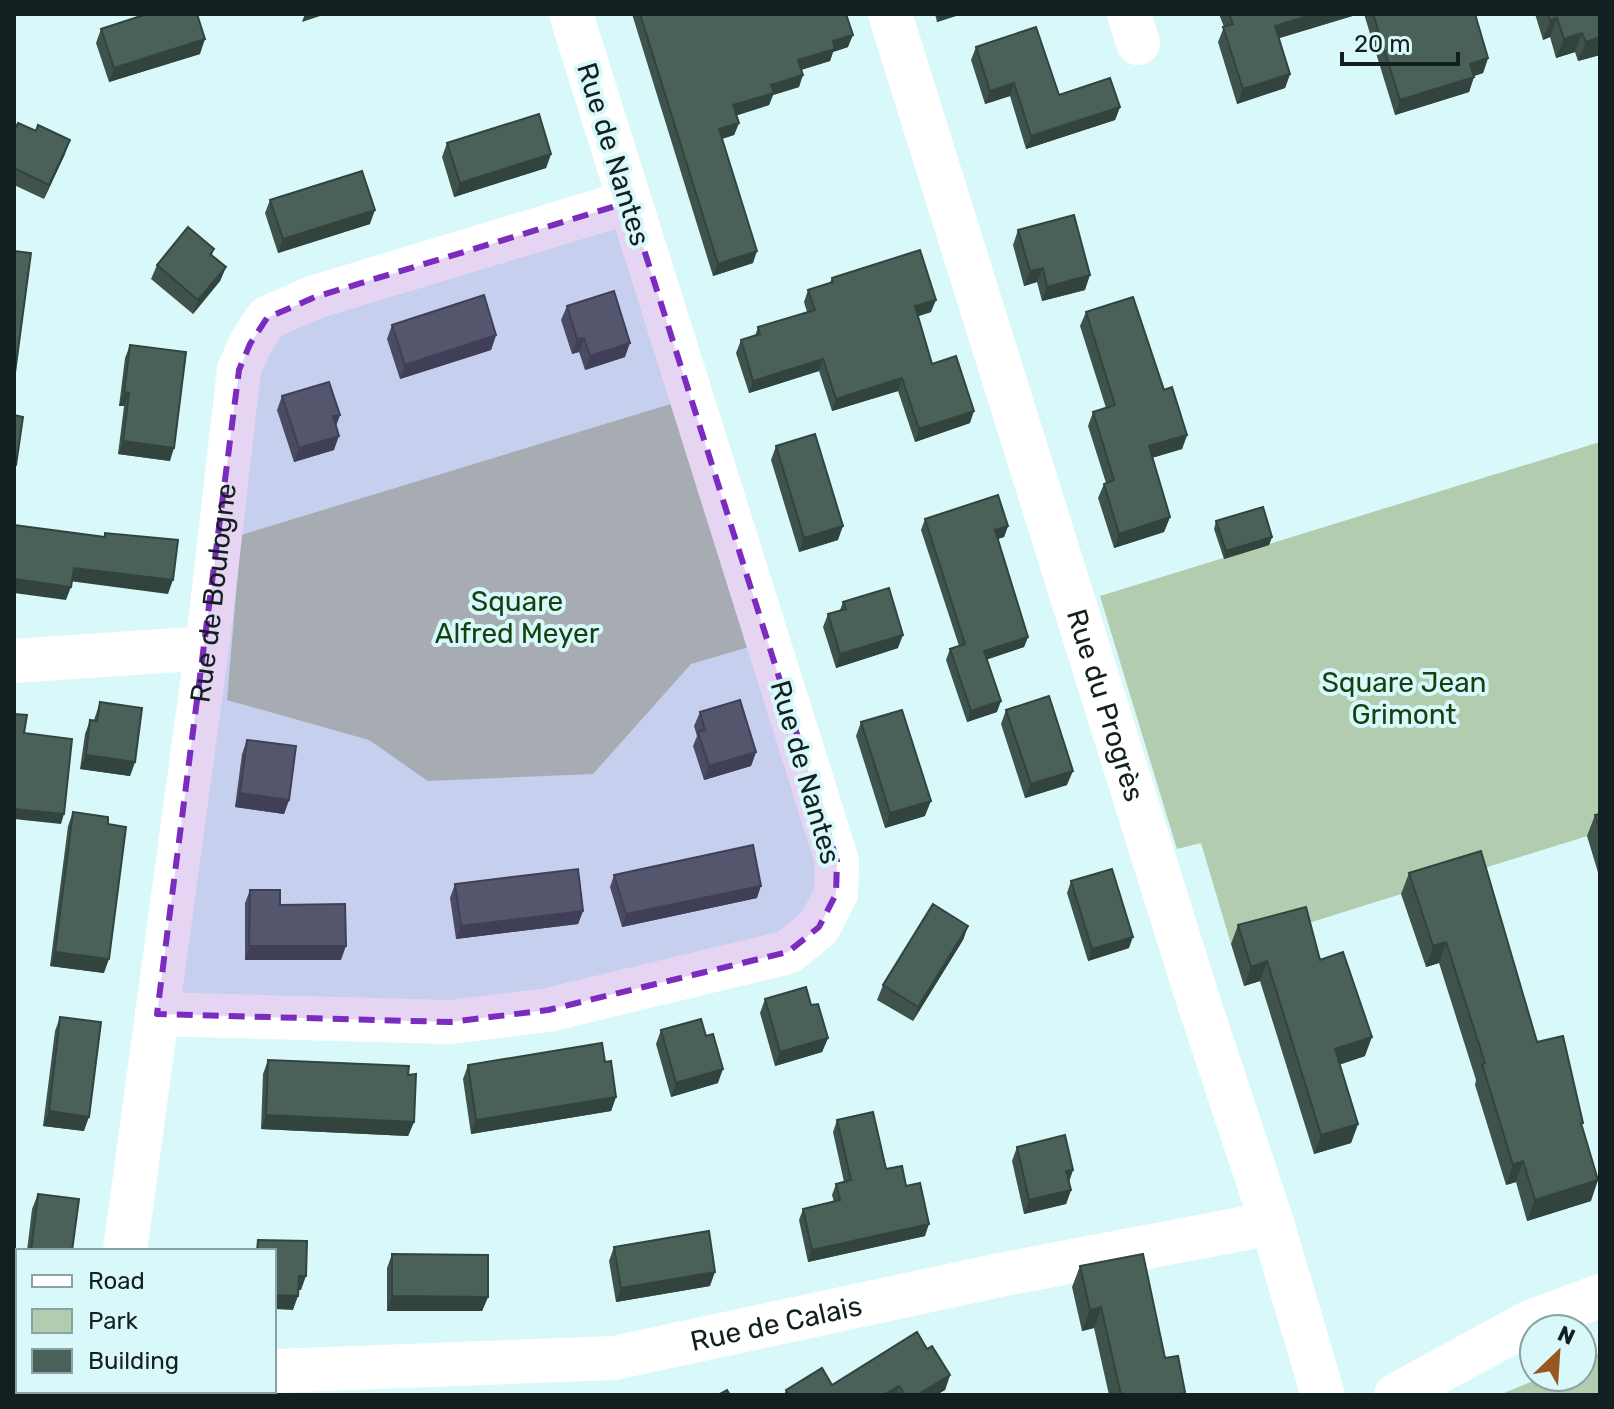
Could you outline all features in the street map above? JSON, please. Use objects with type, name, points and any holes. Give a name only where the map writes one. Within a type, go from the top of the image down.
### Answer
[{"type":"street","name":"Rue de Nantes","points":[[157,1014],[450,1022],[548,1010],[788,952],[819,927],[836,894],[837,861],[571,14]]},
{"type":"street","name":"Rue du Progrès","points":[[890,14],[1199,1003],[1272,1223],[1323,1395]]},
{"type":"street","name":"Rue de Boulogne","points":[[125,1249],[207,648],[239,370],[250,344],[267,318],[315,297],[629,202]]},
{"type":"street","points":[[14,661],[207,648]]},
{"type":"street","name":"Rue de Calais","points":[[276,1371],[614,1358],[1000,1275],[1272,1223]]},
{"type":"street","points":[[1396,1395],[1530,1322],[1600,1296]]},
{"type":"highlighted area","points":[[629,202],[837,861],[836,894],[819,927],[788,952],[548,1010],[450,1022],[157,1014],[239,370],[250,344],[267,318],[315,297]]},
{"type":"green space","name":"Square Alfred Meyer","points":[[674,403],[752,646],[691,664],[593,774],[428,781],[369,740],[227,700],[241,535]]},
{"type":"green space","name":"Square Jean Grimont","points":[[1600,442],[1600,832],[1299,926],[1231,944],[1201,843],[1177,849],[1100,596]]},
{"type":"green space","points":[[1598,1354],[1600,1395],[1499,1395],[1518,1387],[1518,1393],[1598,1393]]},
{"type":"building","points":[[147,14],[197,14],[205,39],[114,68],[101,29]]},
{"type":"building","points":[[640,14],[846,14],[853,35],[833,41],[835,49],[798,60],[803,75],[771,85],[774,93],[733,105],[739,123],[719,129],[757,251],[718,264]]},
{"type":"building","points":[[1229,14],[1315,14],[1275,26],[1290,74],[1243,89],[1223,27],[1233,24]]},
{"type":"building","points":[[1373,14],[1475,14],[1488,58],[1470,64],[1474,77],[1400,100]]},
{"type":"building","points":[[1548,14],[1600,14],[1600,37],[1586,42],[1582,33],[1564,39],[1557,18],[1550,20]]},
{"type":"building","points":[[1036,27],[1059,95],[1110,78],[1120,107],[1031,136],[1014,83],[990,91],[976,47]]},
{"type":"building","points":[[539,114],[551,154],[460,183],[447,143]]},
{"type":"building","points":[[18,123],[36,131],[38,125],[70,140],[49,185],[14,168],[14,131]]},
{"type":"building","points":[[362,171],[375,210],[283,239],[270,200]]},
{"type":"building","points":[[1074,215],[1090,275],[1047,287],[1043,268],[1030,271],[1018,230]]},
{"type":"building","points":[[188,227],[214,249],[210,254],[226,267],[198,300],[157,265]]},
{"type":"building","points":[[920,250],[936,300],[915,306],[932,364],[956,356],[974,411],[919,429],[902,378],[836,399],[823,359],[753,381],[741,340],[760,334],[758,327],[815,310],[808,290],[833,282],[832,278]]},
{"type":"building","points":[[14,251],[31,253],[14,380]]},
{"type":"building","points":[[614,291],[630,343],[590,356],[584,338],[577,339],[567,306]]},
{"type":"building","points":[[484,295],[496,335],[405,365],[392,325]]},
{"type":"building","points":[[1133,297],[1164,390],[1172,387],[1187,435],[1149,446],[1170,517],[1119,534],[1104,484],[1114,480],[1093,412],[1115,405],[1086,312]]},
{"type":"building","points":[[130,345],[186,352],[174,448],[123,441],[129,393],[124,392]]},
{"type":"building","points":[[329,382],[340,415],[333,416],[339,436],[299,448],[282,396]]},
{"type":"building","points":[[14,415],[23,417],[16,465],[14,465]]},
{"type":"building","points":[[815,434],[843,526],[804,538],[776,446]]},
{"type":"building","points":[[998,495],[1008,526],[995,530],[1028,637],[984,651],[1001,701],[971,711],[950,649],[965,644],[925,519]]},
{"type":"building","points":[[1263,507],[1272,537],[1226,551],[1216,521]]},
{"type":"building","points":[[14,525],[105,537],[105,533],[178,540],[173,580],[74,568],[71,587],[14,579]]},
{"type":"building","points":[[889,588],[903,635],[840,654],[828,614],[846,609],[843,602]]},
{"type":"building","points":[[1049,696],[1073,771],[1031,784],[1006,710]]},
{"type":"building","points":[[740,700],[756,752],[709,766],[698,732],[705,730],[700,712]]},
{"type":"building","points":[[100,702],[142,708],[135,762],[86,755],[90,720],[97,721]]},
{"type":"building","points":[[902,710],[931,801],[890,813],[861,722]]},
{"type":"building","points":[[14,714],[27,715],[24,733],[72,739],[64,814],[14,809]]},
{"type":"building","points":[[247,740],[296,746],[289,800],[240,793]]},
{"type":"building","points":[[73,812],[108,817],[108,824],[126,827],[109,959],[55,952]]},
{"type":"building","points":[[1600,814],[1600,832],[1595,815]]},
{"type":"building","points":[[753,845],[761,886],[626,914],[614,875]]},
{"type":"building","points":[[1481,851],[1537,1042],[1563,1036],[1581,1123],[1598,1180],[1535,1200],[1523,1161],[1513,1165],[1482,1064],[1485,1063],[1446,942],[1433,946],[1409,873]]},
{"type":"building","points":[[578,869],[583,911],[461,926],[455,884]]},
{"type":"building","points":[[1112,869],[1133,937],[1092,949],[1071,881]]},
{"type":"building","points":[[250,890],[280,890],[280,905],[345,904],[346,946],[249,946]]},
{"type":"building","points":[[933,904],[968,926],[918,1007],[883,985]]},
{"type":"building","points":[[1306,907],[1320,960],[1343,952],[1372,1037],[1335,1049],[1358,1124],[1321,1135],[1267,961],[1251,967],[1238,925]]},
{"type":"building","points":[[806,987],[811,1005],[818,1004],[828,1038],[780,1052],[765,999]]},
{"type":"building","points":[[60,1017],[101,1022],[89,1117],[49,1111]]},
{"type":"building","points":[[701,1019],[706,1036],[713,1034],[723,1069],[676,1083],[661,1030]]},
{"type":"building","points":[[602,1043],[605,1062],[611,1061],[616,1097],[476,1120],[468,1065]]},
{"type":"building","points":[[268,1060],[409,1066],[408,1075],[416,1074],[414,1122],[266,1115]]},
{"type":"building","points":[[873,1112],[886,1169],[902,1166],[906,1186],[920,1183],[929,1224],[812,1250],[803,1209],[840,1200],[836,1184],[851,1180],[837,1120]]},
{"type":"building","points":[[1065,1135],[1073,1170],[1066,1171],[1071,1190],[1029,1200],[1017,1147]]},
{"type":"building","points":[[38,1194],[79,1199],[72,1249],[31,1249]]},
{"type":"building","points":[[709,1231],[715,1272],[621,1288],[614,1247]]},
{"type":"building","points":[[258,1240],[307,1241],[306,1276],[299,1276],[298,1296],[276,1295],[276,1249],[257,1249]]},
{"type":"building","points":[[392,1254],[488,1255],[488,1297],[392,1296]]},
{"type":"building","points":[[1143,1254],[1165,1358],[1178,1356],[1185,1392],[1181,1395],[1121,1395],[1101,1307],[1090,1310],[1080,1266]]},
{"type":"building","points":[[917,1332],[927,1349],[932,1346],[950,1375],[917,1395],[905,1395],[899,1386],[883,1395],[789,1395],[786,1390],[822,1368],[832,1385]]},
{"type":"building","points":[[15,1372],[16,1393],[54,1393],[54,1395],[14,1395]]}]
